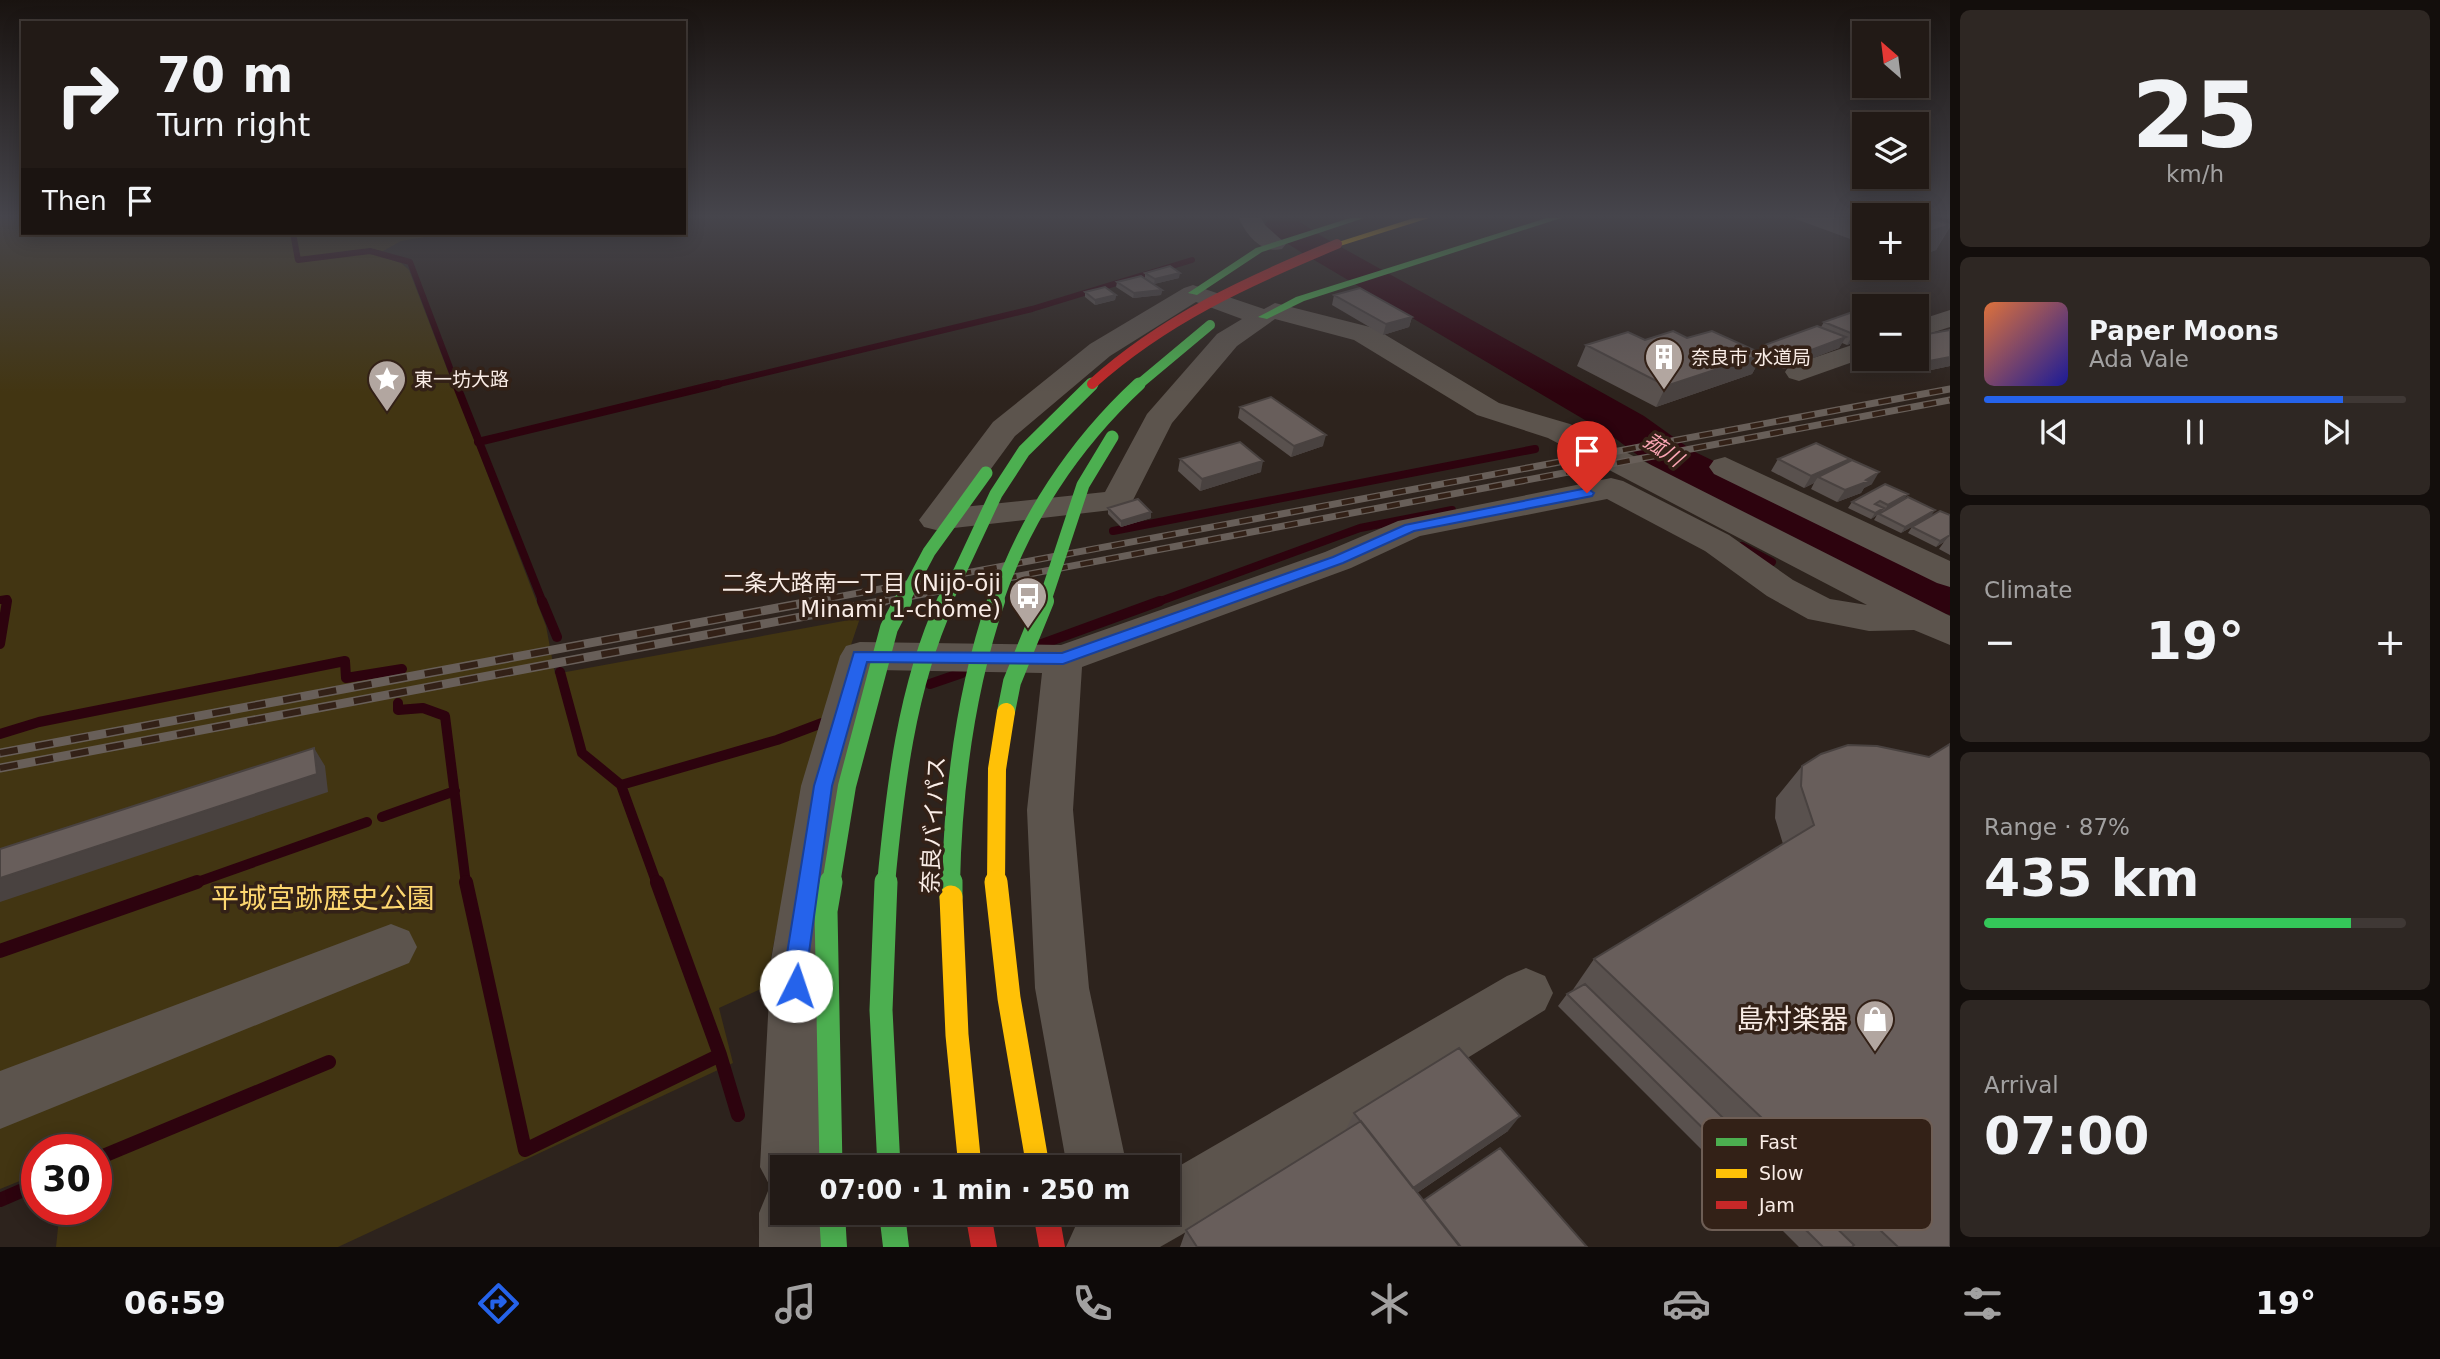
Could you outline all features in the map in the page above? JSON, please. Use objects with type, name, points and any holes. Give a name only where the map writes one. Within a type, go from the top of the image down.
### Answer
[{"type":"highway","points":[[1193,293],[1219,276]]},
{"type":"highway","name":"奈良バイパス","points":[[888,1155],[881,1010],[883,917],[892,823],[913,699],[932,631],[996,494],[1024,451],[1110,366],[1156,332],[1238,285],[1259,276]]},
{"type":"highway","name":"奈良バイパス","points":[[968,1155],[950,936],[953,792],[973,668],[997,592],[1024,531],[1062,466],[1106,414],[1136,384],[1211,324],[1373,276]]},
{"type":"highway","points":[[831,1155],[826,911],[847,786],[889,628],[929,552],[1024,424],[1059,396],[1110,366]]},
{"type":"highway","points":[[1036,1155],[1000,937],[995,830],[1000,739],[1012,682],[1036,628],[1083,485],[1120,424],[1136,384]]},
{"type":"highway","points":[[833,1225],[834,1247]]},
{"type":"highway","points":[[893,1225],[896,1247]]},
{"type":"highway","points":[[980,1225],[984,1247]]},
{"type":"highway","points":[[1048,1225],[1052,1247]]},
{"type":"street","points":[[1265,309],[1227,340],[1158,420],[1117,501],[936,520],[1004,429],[1100,349],[1193,293],[1265,309],[1364,334],[1488,409],[1559,431],[1935,625]]},
{"type":"street","points":[[1929,325],[1950,318]]},
{"type":"street","points":[[1799,372],[1852,353]]},
{"type":"street","points":[[1725,467],[1950,575]]},
{"type":"street","points":[[790,1155],[797,960],[823,786],[860,656],[1063,659],[1338,560],[1410,528],[1611,488],[1717,543],[1780,588],[1821,610],[1935,625]]},
{"type":"street","points":[[1063,659],[1050,810],[1062,988],[1095,1155]]},
{"type":"street","points":[[0,1100],[391,947]]},
{"type":"street","points":[[1128,1228],[1526,993]]},
{"type":"street","points":[[791,1225],[792,1247]]},
{"type":"green space","name":"平城宮跡歴史公園","points":[[0,276],[411,276],[546,626],[555,674],[860,618],[808,773],[765,987],[719,1008],[733,1063],[338,1247],[56,1247],[58,1225],[112,1225],[112,1134],[21,1134],[21,1180],[0,1189]]},
{"type":"building","points":[[1141,276],[1162,290],[1134,293],[1117,282]]},
{"type":"building","points":[[1105,287],[1116,295],[1095,300],[1085,292]]},
{"type":"building","points":[[1360,288],[1412,317],[1386,324],[1334,295]]},
{"type":"building","points":[[1852,312],[1852,334],[1824,322]]},
{"type":"building","points":[[1817,326],[1846,337],[1790,358],[1762,346]]},
{"type":"building","points":[[1950,330],[1950,357],[1929,361],[1929,334]]},
{"type":"building","points":[[1673,331],[1687,338],[1712,331],[1763,354],[1666,386],[1586,345],[1628,332],[1645,340]]},
{"type":"building","points":[[1271,397],[1326,435],[1294,446],[1240,407]]},
{"type":"building","points":[[1240,442],[1263,461],[1202,479],[1180,459]]},
{"type":"building","points":[[1816,443],[1850,459],[1811,476],[1778,459]]},
{"type":"building","points":[[1852,460],[1879,472],[1866,480],[1869,481],[1845,490],[1818,477]]},
{"type":"building","points":[[1885,484],[1908,494],[1888,505],[1880,501],[1875,504],[1884,508],[1875,513],[1852,502]]},
{"type":"building","points":[[1908,497],[1935,510],[1905,527],[1879,514]]},
{"type":"building","points":[[1138,499],[1151,512],[1121,521],[1108,508]]},
{"type":"building","points":[[1940,511],[1950,515],[1950,535],[1940,541],[1912,527]]},
{"type":"building","points":[[1950,744],[1950,1247],[1898,1247],[1880,1230],[1932,1230],[1932,1118],[1762,1118],[1594,959],[1814,825],[1801,786],[1802,766],[1821,754],[1848,745],[1877,746],[1929,757]]},
{"type":"building","points":[[314,748],[317,774],[0,878],[0,849]]},
{"type":"building","points":[[1585,984],[1723,1118],[1702,1118],[1702,1127],[1567,994]]},
{"type":"building","points":[[1459,1048],[1520,1116],[1413,1188],[1354,1113]]},
{"type":"building","points":[[1361,1121],[1460,1247],[1197,1247],[1186,1230]]},
{"type":"building","points":[[1500,1148],[1587,1247],[1461,1247],[1424,1200]]},
{"type":"building","points":[[1806,1230],[1839,1230],[1854,1245],[1852,1247],[1823,1247]]},
{"type":"waterway","points":[[415,276],[457,386]]},
{"type":"waterway","points":[[711,386],[1032,309],[1139,276]]},
{"type":"waterway","name":"菰川","points":[[1367,276],[1628,426],[1676,461],[1950,597]]},
{"type":"waterway","points":[[456,384],[479,442]]},
{"type":"waterway","points":[[479,442],[718,384]]},
{"type":"waterway","points":[[479,442],[543,603]]},
{"type":"waterway","points":[[1113,531],[1535,449]]},
{"type":"waterway","points":[[1155,603],[1360,528],[1452,510]]},
{"type":"waterway","points":[[1742,546],[1772,562]]},
{"type":"waterway","points":[[0,600],[7,599],[6,603]]},
{"type":"waterway","points":[[0,644],[7,601]]},
{"type":"waterway","points":[[542,601],[557,637]]},
{"type":"waterway","points":[[1042,644],[1160,601]]},
{"type":"waterway","points":[[0,734],[39,722],[345,661],[346,678],[402,669]]},
{"type":"waterway","points":[[560,672],[582,753],[621,785]]},
{"type":"waterway","points":[[930,684],[962,673]]},
{"type":"waterway","points":[[398,703],[398,710],[423,708],[445,716],[454,791]]},
{"type":"waterway","points":[[621,785],[777,740],[822,723]]},
{"type":"waterway","points":[[621,785],[657,884]]},
{"type":"waterway","points":[[382,817],[454,791]]},
{"type":"waterway","points":[[454,791],[466,884]]},
{"type":"waterway","points":[[192,884],[367,822]]},
{"type":"waterway","points":[[0,951],[197,882]]},
{"type":"waterway","points":[[466,882],[525,1150],[720,1055]]},
{"type":"waterway","points":[[657,882],[720,1055]]},
{"type":"waterway","points":[[720,1055],[738,1115]]},
{"type":"waterway","points":[[112,1152],[329,1062]]},
{"type":"waterway","points":[[0,1200],[21,1191]]},
{"type":"railway","points":[[805,603],[1950,389]]},
{"type":"railway","points":[[876,603],[1950,400]]},
{"type":"railway","points":[[0,753],[815,601]]},
{"type":"railway","points":[[0,768],[885,601]]},
{"type":"traffic: fast","points":[[1193,293],[1219,276]]},
{"type":"traffic: fast","points":[[1263,317],[1300,299],[1372,276]]},
{"type":"traffic: fast","points":[[951,897],[952,832],[967,705],[982,643],[1002,583],[1029,526],[1062,471],[1103,420],[1141,382],[1210,325]]},
{"type":"traffic: fast","points":[[888,1155],[881,1010],[883,917],[892,823],[913,699],[932,631],[996,494],[1024,451],[1092,384]]},
{"type":"traffic: fast","points":[[1006,712],[1012,682],[1036,628],[1083,485],[1112,437]]},
{"type":"traffic: fast","points":[[831,1155],[826,911],[847,786],[889,628],[929,552],[986,473]]},
{"type":"traffic: fast","points":[[833,1225],[834,1247]]},
{"type":"traffic: fast","points":[[893,1225],[896,1247]]},
{"type":"traffic: jam","points":[[1092,384],[1118,360],[1176,320],[1262,276]]},
{"type":"traffic: jam","points":[[980,1225],[984,1247]]},
{"type":"traffic: jam","points":[[1048,1225],[1052,1247]]},
{"type":"traffic: slow","points":[[1006,712],[997,769],[994,826],[996,883],[1009,998],[1036,1155]]},
{"type":"traffic: slow","points":[[951,897],[957,1035],[969,1155]]},
{"type":"place","name":"奈良市 水道局","points":[[1664,391]]},
{"type":"place","name":"東一坊大路","points":[[387,413]]},
{"type":"place","name":"二条大路南一丁目 (Nijō-ōji Minami 1-chōme)","points":[[1028,630]]},
{"type":"place","name":"島村楽器","points":[[1875,1053]]},
{"type":"route","points":[[796,986],[797,960],[823,786],[860,656],[1063,659],[1338,560],[1410,528],[1587,493]]}]
